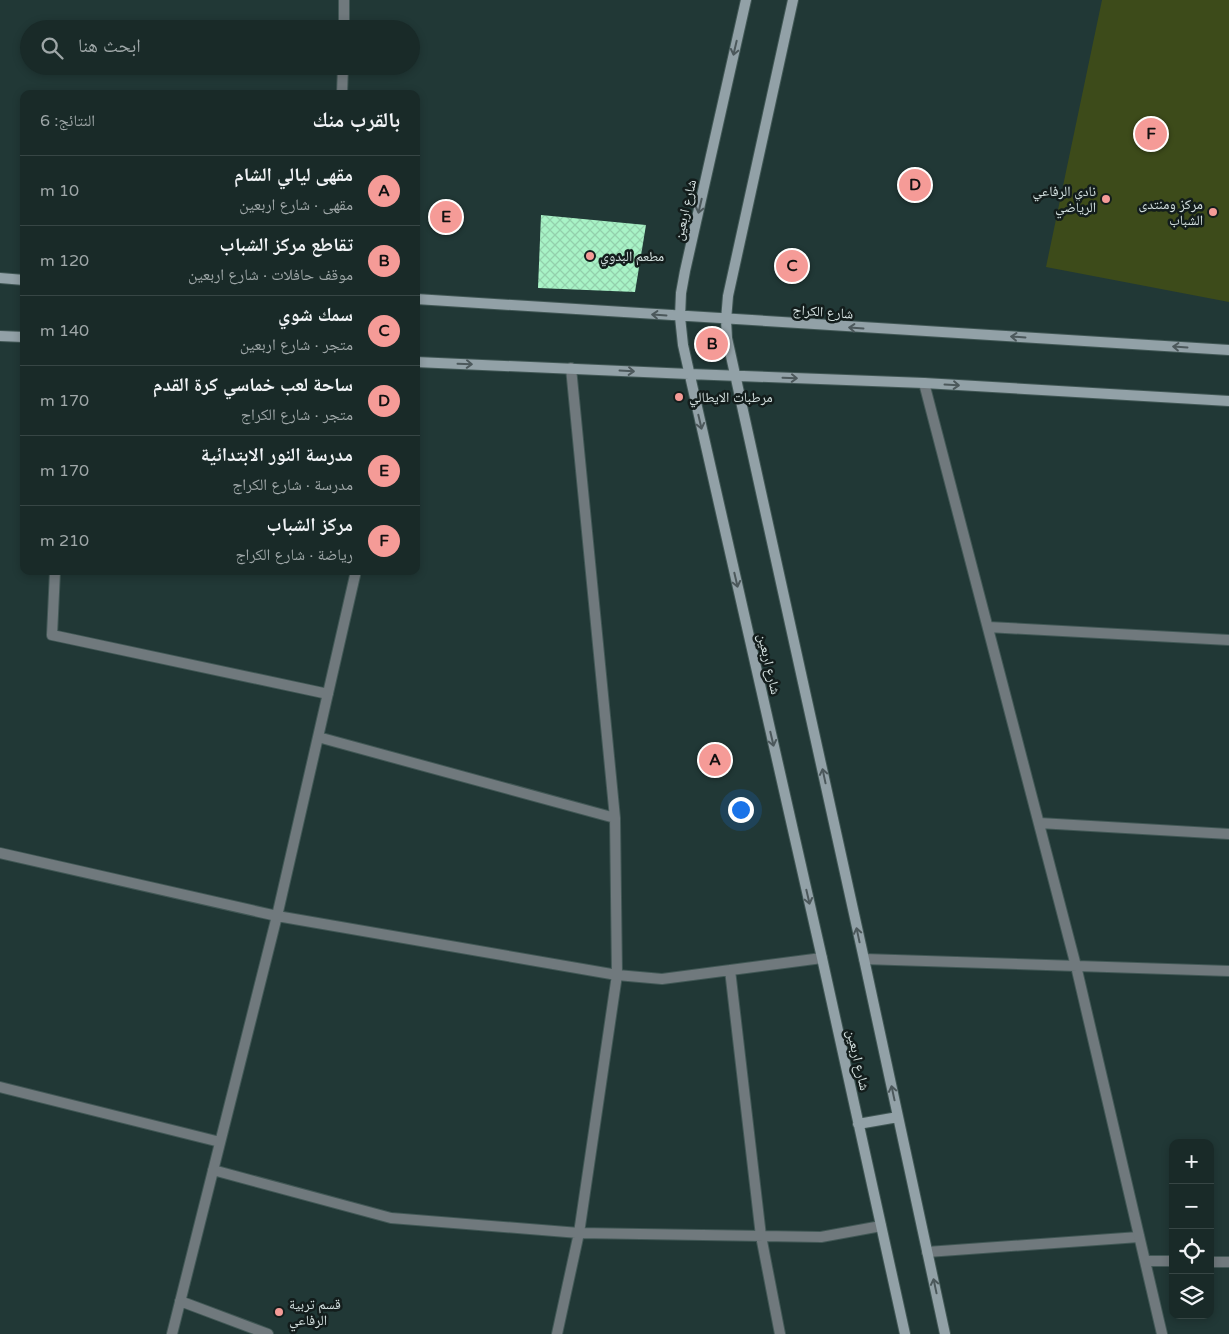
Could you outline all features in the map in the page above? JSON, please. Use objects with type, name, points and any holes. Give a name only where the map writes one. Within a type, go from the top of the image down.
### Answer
[{"type":"main road","name":"شارع اربعين","points":[[746,0],[685,271],[680,317],[683,345],[905,1334]]},
{"type":"main road","name":"شارع اربعين","points":[[793,0],[728,296],[727,338],[945,1334]]},
{"type":"main road","points":[[0,278],[20,280]]},
{"type":"main road","name":"شارع الكراج","points":[[420,299],[726,320],[1229,350]]},
{"type":"main road","points":[[0,336],[20,337]]},
{"type":"main road","points":[[420,362],[924,383],[1229,401]]},
{"type":"main road","points":[[858,1124],[898,1117]]},
{"type":"street","points":[[344,0],[344,20]]},
{"type":"street","points":[[342,90],[343,75]]},
{"type":"street","points":[[557,1334],[579,1233],[617,975],[615,818],[572,368]]},
{"type":"street","points":[[924,383],[1076,966],[1162,1334]]},
{"type":"street","points":[[56,575],[52,634],[328,694]]},
{"type":"street","points":[[172,1334],[277,916],[355,575]]},
{"type":"street","points":[[988,627],[1229,640]]},
{"type":"street","points":[[318,737],[615,818]]},
{"type":"street","points":[[1039,823],[1229,834]]},
{"type":"street","points":[[0,853],[277,916],[617,975],[662,979],[822,958]]},
{"type":"street","points":[[864,959],[1229,971]]},
{"type":"street","points":[[730,970],[761,1236],[780,1334]]},
{"type":"street","points":[[0,1087],[220,1142]]},
{"type":"street","points":[[213,1170],[391,1218],[579,1233],[821,1237],[881,1226]]},
{"type":"street","points":[[927,1252],[1139,1237]]},
{"type":"street","points":[[1145,1261],[1169,1261]]},
{"type":"street","points":[[1214,1262],[1229,1262]]},
{"type":"street","points":[[180,1301],[268,1334]]},
{"type":"green space","points":[[1102,0],[1229,0],[1229,302],[1046,267]]},
{"type":"building","name":"مطعم البدوي","points":[[541,215],[646,225],[635,292],[538,288]]},
{"type":"place","name":"مركز الشباب","points":[[1151,134]]},
{"type":"place","name":"ساحة لعب خماسي كرة القدم","points":[[915,185]]},
{"type":"place","name":"نادي الرفاعي الرياضي","points":[[1106,199]]},
{"type":"place","name":"مركز ومنتدى الشباب","points":[[1213,212]]},
{"type":"place","name":"مدرسة النور الابتدائية","points":[[446,217]]},
{"type":"place","name":"مطعم البدوي","points":[[590,256]]},
{"type":"place","name":"سمك شوي","points":[[792,266]]},
{"type":"place","name":"تقاطع مركز الشباب","points":[[712,344]]},
{"type":"place","name":"مرطبات الايطالي","points":[[679,397]]},
{"type":"place","name":"مقهى ليالي الشام","points":[[715,760]]},
{"type":"place","name":"قسم تربية الرفاعي","points":[[279,1312]]}]
